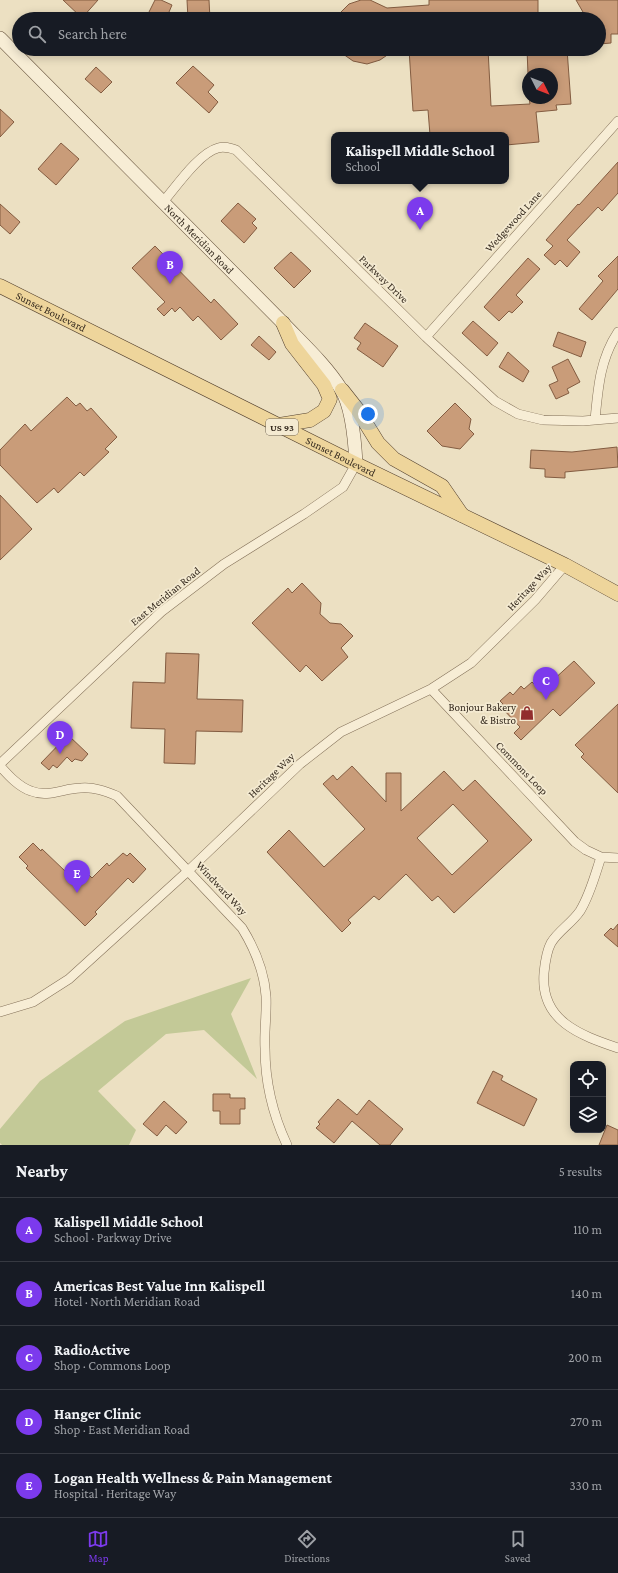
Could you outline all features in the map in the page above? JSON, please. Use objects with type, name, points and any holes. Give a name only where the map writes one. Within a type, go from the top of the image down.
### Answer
[{"type":"main road","name":"North Meridian Road","points":[[0,38],[12,50]]},
{"type":"main road","name":"North Meridian Road","points":[[18,56],[319,361],[342,390],[355,438],[356,464]]},
{"type":"main road","name":"Sunset Boulevard","points":[[0,286],[279,426],[565,565],[618,594]]},
{"type":"main road","points":[[279,426],[310,420],[324,411],[330,399],[324,385],[292,344],[283,323]]},
{"type":"main road","points":[[342,390],[357,409],[378,443],[394,459],[442,486],[462,516]]},
{"type":"street","name":"Wedgewood Lane","points":[[426,336],[618,121]]},
{"type":"street","name":"Parkway Drive","points":[[163,202],[199,161],[210,152],[222,147],[236,150],[483,392],[494,401],[518,414],[530,418],[556,421],[618,418]]},
{"type":"street","points":[[595,420],[601,369],[604,358],[618,332]]},
{"type":"street","name":"East Meridian Road","points":[[0,765],[161,612],[224,564],[343,487],[356,464]]},
{"type":"street","name":"Heritage Way","points":[[0,1012],[33,1002],[69,979],[189,870],[300,764],[341,732],[431,689],[471,663],[535,600],[565,565]]},
{"type":"street","name":"Commons Loop","points":[[431,689],[575,842],[586,850],[601,857],[618,858]]},
{"type":"street","name":"Windward Way","points":[[0,765],[22,786],[32,792],[44,794],[80,788],[102,789],[117,796],[189,870],[242,928],[254,948],[262,972],[266,996],[265,1049],[270,1094],[278,1124],[286,1145]]},
{"type":"street","points":[[601,857],[580,912],[552,942],[545,962],[543,981],[551,1007],[560,1020],[574,1031],[618,1048]]},
{"type":"green space","points":[[251,978],[231,1014],[257,1079],[204,1030],[166,1034],[98,1091],[136,1130],[129,1145],[2,1145],[0,1143],[0,1129],[40,1081],[125,1021]]},
{"type":"building","points":[[63,0],[98,0],[87,12],[76,12]]},
{"type":"building","points":[[155,0],[161,0],[172,5],[169,12],[149,12]]},
{"type":"building","points":[[187,0],[209,0],[210,12],[188,12]]},
{"type":"building","points":[[361,0],[370,0],[387,8],[429,5],[429,0],[538,0],[538,12],[341,12],[349,4]]},
{"type":"building","points":[[576,0],[618,0],[618,34],[611,34],[611,43],[606,43],[606,12],[583,12]]},
{"type":"building","points":[[346,56],[386,56],[380,60],[367,64],[353,61]]},
{"type":"building","points":[[409,56],[488,56],[491,106],[558,104],[558,68],[528,68],[527,56],[568,56],[571,104],[556,105],[557,110],[536,112],[539,142],[509,145],[509,132],[430,132],[428,110],[413,111]]},
{"type":"building","points":[[193,66],[214,85],[208,92],[218,102],[209,113],[176,83]]},
{"type":"building","points":[[96,67],[112,82],[101,93],[85,79]]},
{"type":"building","points":[[0,109],[14,122],[0,137]]},
{"type":"building","points":[[61,143],[79,159],[56,185],[38,169]]},
{"type":"building","points":[[618,162],[618,193],[602,211],[598,207],[567,240],[580,252],[567,267],[560,260],[555,265],[544,255],[553,246],[546,240]]},
{"type":"building","points":[[238,203],[256,219],[252,223],[257,228],[244,243],[221,221]]},
{"type":"building","points":[[0,204],[20,222],[10,234],[0,225]]},
{"type":"building","points":[[155,246],[211,303],[214,299],[238,324],[221,340],[198,316],[193,321],[180,307],[175,312],[172,308],[164,316],[157,309],[165,302],[132,268]]},
{"type":"building","points":[[291,252],[311,271],[294,288],[274,268]]},
{"type":"building","points":[[618,256],[618,289],[592,320],[579,309],[603,281],[598,276]]},
{"type":"building","points":[[528,258],[540,269],[516,295],[523,302],[512,313],[509,311],[499,321],[484,307]]},
{"type":"building","points":[[473,321],[498,343],[487,356],[462,333]]},
{"type":"building","points":[[365,323],[398,346],[383,367],[357,349],[361,343],[354,338]]},
{"type":"building","points":[[558,332],[586,342],[581,357],[553,346]]},
{"type":"building","points":[[259,336],[276,352],[269,360],[251,345]]},
{"type":"building","points":[[508,352],[529,371],[523,382],[499,367]]},
{"type":"building","points":[[568,359],[580,382],[567,389],[569,393],[556,399],[549,385],[558,381],[552,367]]},
{"type":"building","points":[[67,397],[76,406],[80,403],[87,411],[91,408],[117,437],[105,449],[109,452],[84,476],[80,472],[58,493],[54,488],[37,503],[0,465],[0,450],[25,424],[31,431]]},
{"type":"building","points":[[455,403],[471,419],[469,429],[474,434],[460,449],[442,446],[427,431]]},
{"type":"building","points":[[617,447],[618,467],[565,472],[565,478],[545,477],[545,469],[530,468],[531,450],[572,452]]},
{"type":"building","points":[[0,495],[32,529],[0,560]]},
{"type":"building","points":[[302,583],[321,603],[320,614],[330,623],[341,624],[353,636],[341,648],[348,657],[322,681],[306,665],[300,672],[252,623],[288,588],[292,593]]},
{"type":"building","points":[[166,653],[199,654],[197,699],[243,700],[242,732],[196,731],[195,764],[164,763],[165,729],[131,728],[133,682],[165,683]]},
{"type":"building","points":[[574,661],[595,683],[560,716],[553,709],[521,740],[514,733],[520,727],[500,706],[503,704],[500,701],[510,692],[513,695],[521,686],[524,689],[532,682],[541,691]]},
{"type":"building","points":[[618,704],[618,793],[581,757],[584,754],[575,745]]},
{"type":"building","points":[[68,735],[88,754],[82,761],[75,759],[72,762],[67,757],[57,768],[53,765],[49,770],[41,763]]},
{"type":"building","points":[[352,766],[386,802],[386,773],[401,773],[401,811],[444,771],[463,791],[475,780],[532,840],[454,913],[438,896],[432,901],[406,874],[379,900],[374,896],[348,920],[351,923],[342,932],[267,852],[289,830],[324,867],[365,829],[323,784],[333,775],[337,780]],"holes":[[[453,804],[488,841],[452,875],[417,838]]]},
{"type":"building","points":[[33,843],[41,851],[42,849],[66,872],[76,862],[92,878],[107,863],[109,866],[123,853],[127,856],[130,853],[146,869],[133,883],[128,878],[95,912],[97,914],[85,926],[26,868],[28,866],[19,857]]},
{"type":"building","points":[[618,924],[618,947],[604,935],[611,928],[613,930]]},
{"type":"building","points":[[493,1071],[503,1076],[501,1080],[537,1099],[524,1126],[477,1103]]},
{"type":"building","points":[[213,1094],[230,1094],[230,1098],[245,1098],[245,1109],[240,1109],[240,1124],[220,1124],[220,1111],[213,1111]]},
{"type":"building","points":[[338,1099],[357,1115],[369,1100],[403,1129],[390,1145],[380,1145],[352,1121],[334,1143],[316,1128],[320,1124],[318,1122]]},
{"type":"building","points":[[164,1101],[187,1122],[176,1134],[166,1125],[157,1136],[143,1124]]},
{"type":"building","points":[[607,1125],[618,1130],[618,1145],[599,1145],[604,1133],[606,1133]]},
{"type":"place","name":"Kalispell Middle School","points":[[420,230]]},
{"type":"place","name":"Americas Best Value Inn Kalispell","points":[[170,284]]},
{"type":"place","name":"RadioActive","points":[[546,700]]},
{"type":"place","name":"Bonjour Bakery & Bistro","points":[[527,713]]},
{"type":"place","name":"Hanger Clinic","points":[[60,754]]},
{"type":"place","name":"Logan Health Wellness & Pain Management","points":[[77,893]]}]
